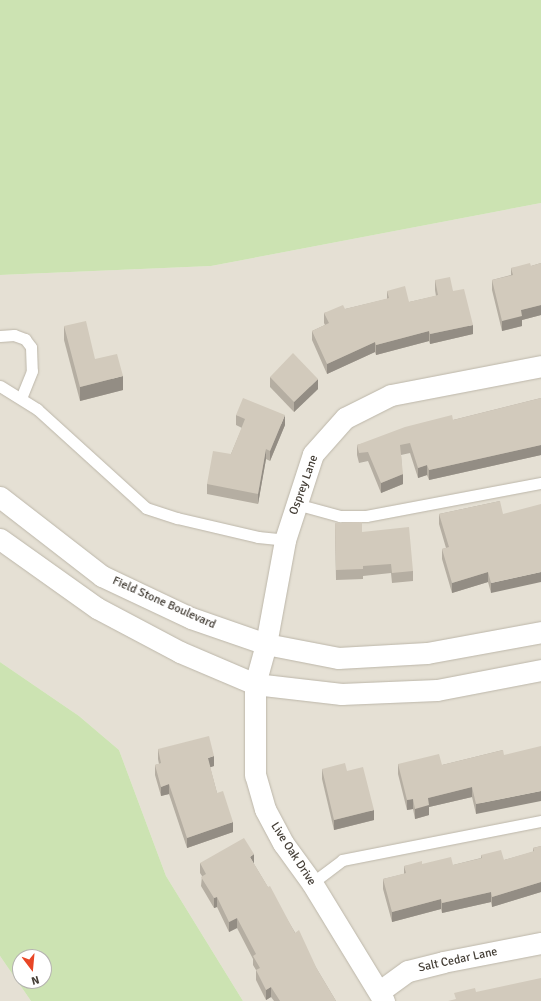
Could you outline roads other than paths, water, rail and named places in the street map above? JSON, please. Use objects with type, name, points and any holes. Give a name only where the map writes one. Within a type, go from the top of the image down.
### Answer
[{"type":"street","name":"Osprey Lane","points":[[266,644],[285,540],[313,454],[345,418],[391,395],[541,366]]},
{"type":"street","name":"Field Stone Boulevard","points":[[0,497],[102,576],[190,618],[266,644],[338,658],[427,653],[541,632]]},
{"type":"street","points":[[0,539],[97,608],[180,652],[255,684],[341,694],[437,690],[541,670]]},
{"type":"street","name":"Live Oak Drive","points":[[266,644],[255,684],[255,775],[265,809],[283,843],[312,883],[382,996]]},
{"type":"street","name":"Salt Cedar Lane","points":[[382,996],[408,972],[443,962],[541,943]]},
{"type":"lane","points":[[0,336],[14,335],[25,339],[31,347],[32,371],[20,398]]},
{"type":"lane","points":[[0,386],[20,398],[88,452],[146,508],[177,518],[258,537],[285,540]]},
{"type":"lane","points":[[296,504],[340,516],[366,516],[541,483]]},
{"type":"lane","points":[[312,883],[342,860],[541,821]]}]
